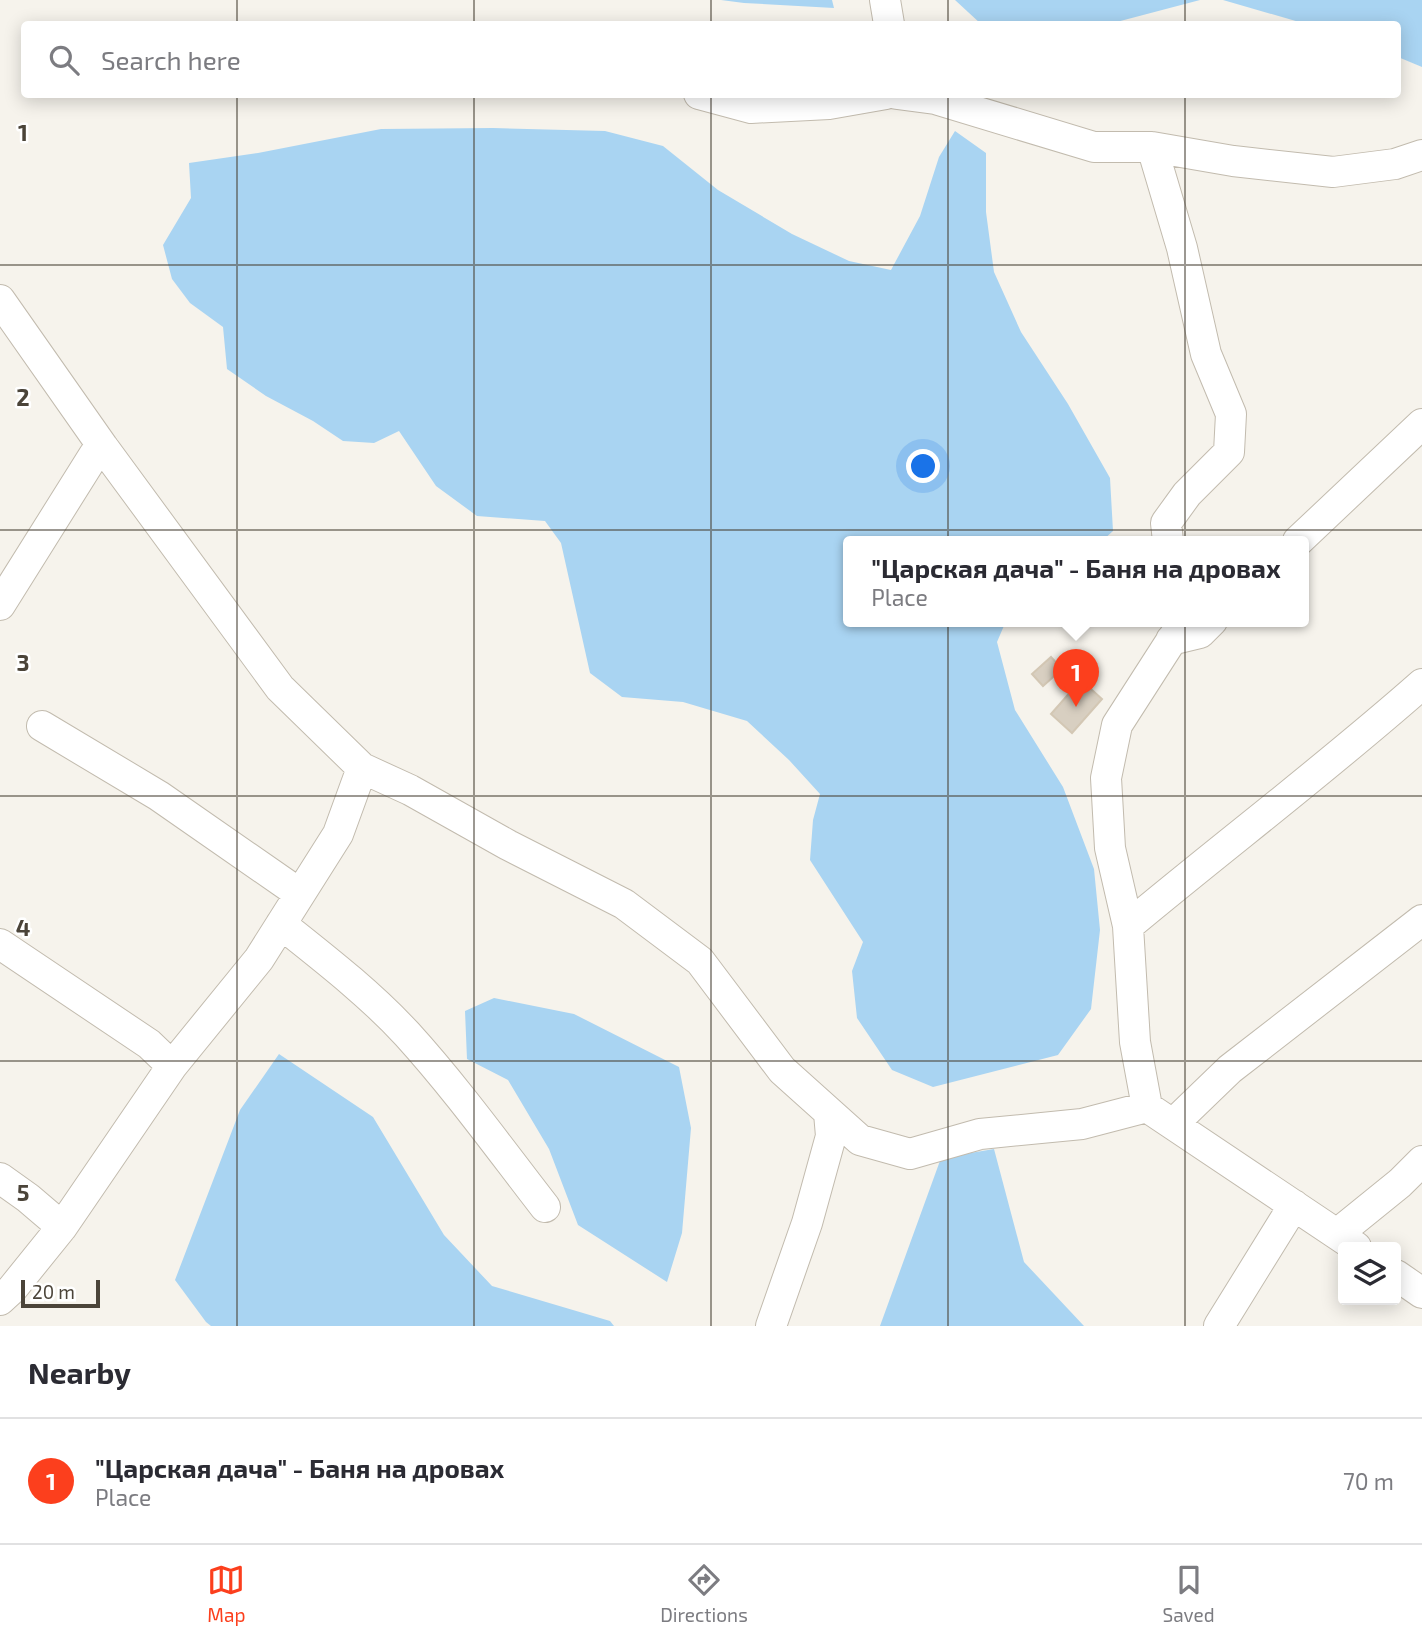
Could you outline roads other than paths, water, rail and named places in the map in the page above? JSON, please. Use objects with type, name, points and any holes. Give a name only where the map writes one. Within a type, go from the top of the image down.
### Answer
[{"type":"lane","points":[[885,0],[888,21]]},
{"type":"lane","points":[[714,98],[751,108],[830,104],[877,98]]},
{"type":"lane","points":[[927,98],[1094,147],[1152,147],[1233,161],[1333,172],[1395,164],[1422,155]]},
{"type":"lane","points":[[1152,147],[1182,248],[1206,354],[1231,414],[1229,452],[1187,494],[1166,523],[1167,536]]},
{"type":"lane","points":[[0,300],[103,447],[280,688],[362,768],[410,790],[508,845],[624,904],[700,961],[782,1070],[860,1140],[910,1154],[980,1134],[1082,1124],[1147,1107],[1346,1241],[1422,1161]]},
{"type":"lane","points":[[1303,536],[1422,424]]},
{"type":"lane","points":[[0,605],[94,455],[103,447]]},
{"type":"lane","points":[[1147,1107],[1135,1042],[1128,926],[1110,848],[1106,778],[1117,725],[1175,631],[1200,633],[1206,627]]},
{"type":"lane","points":[[1128,926],[1368,732],[1422,684]]},
{"type":"lane","points":[[42,726],[159,796],[300,894]]},
{"type":"lane","points":[[0,1300],[62,1227],[172,1066],[259,959],[338,834],[362,768]]},
{"type":"lane","points":[[1174,1124],[1230,1069],[1422,920]]},
{"type":"lane","points":[[281,924],[351,980],[407,1034],[545,1206]]},
{"type":"lane","points":[[0,944],[149,1044],[172,1066]]},
{"type":"lane","points":[[771,1326],[807,1223],[831,1136],[830,1113]]},
{"type":"lane","points":[[0,1178],[62,1227]]},
{"type":"lane","points":[[1219,1326],[1294,1205]]},
{"type":"lane","points":[[1401,1278],[1422,1293]]},
{"type":"water","points":[[721,0],[832,0],[834,8],[744,3]]},
{"type":"water","points":[[955,0],[1200,0],[1120,21],[978,21]]},
{"type":"water","points":[[1223,0],[1422,0],[1422,67],[1401,58],[1401,21],[1296,21]]},
{"type":"water","points":[[381,129],[605,131],[663,146],[718,190],[792,234],[849,261],[891,270],[920,216],[939,157],[955,131],[986,153],[986,212],[994,272],[1021,332],[1068,404],[1110,478],[1113,531],[1108,536],[843,536],[843,627],[1003,627],[997,642],[1015,710],[1063,787],[1094,869],[1100,930],[1091,1009],[1058,1055],[933,1087],[892,1070],[857,1018],[852,971],[863,942],[810,860],[813,820],[820,794],[789,760],[747,721],[683,702],[622,697],[590,673],[561,543],[545,521],[477,516],[436,486],[399,431],[374,443],[343,441],[313,421],[266,396],[227,369],[223,327],[190,303],[172,279],[163,245],[191,198],[189,163],[258,153]]},
{"type":"water","points":[[494,998],[574,1014],[679,1067],[691,1128],[682,1233],[667,1282],[578,1225],[549,1149],[508,1080],[467,1059],[465,1011]]},
{"type":"water","points":[[279,1054],[373,1117],[444,1235],[492,1286],[610,1321],[614,1326],[211,1326],[206,1322],[175,1280],[240,1110]]},
{"type":"water","points":[[994,1149],[1024,1262],[1084,1326],[880,1326],[941,1158]]},
{"type":"place","name":"\"Царская дача\" - Баня на дровах","points":[[1076,707]]}]
